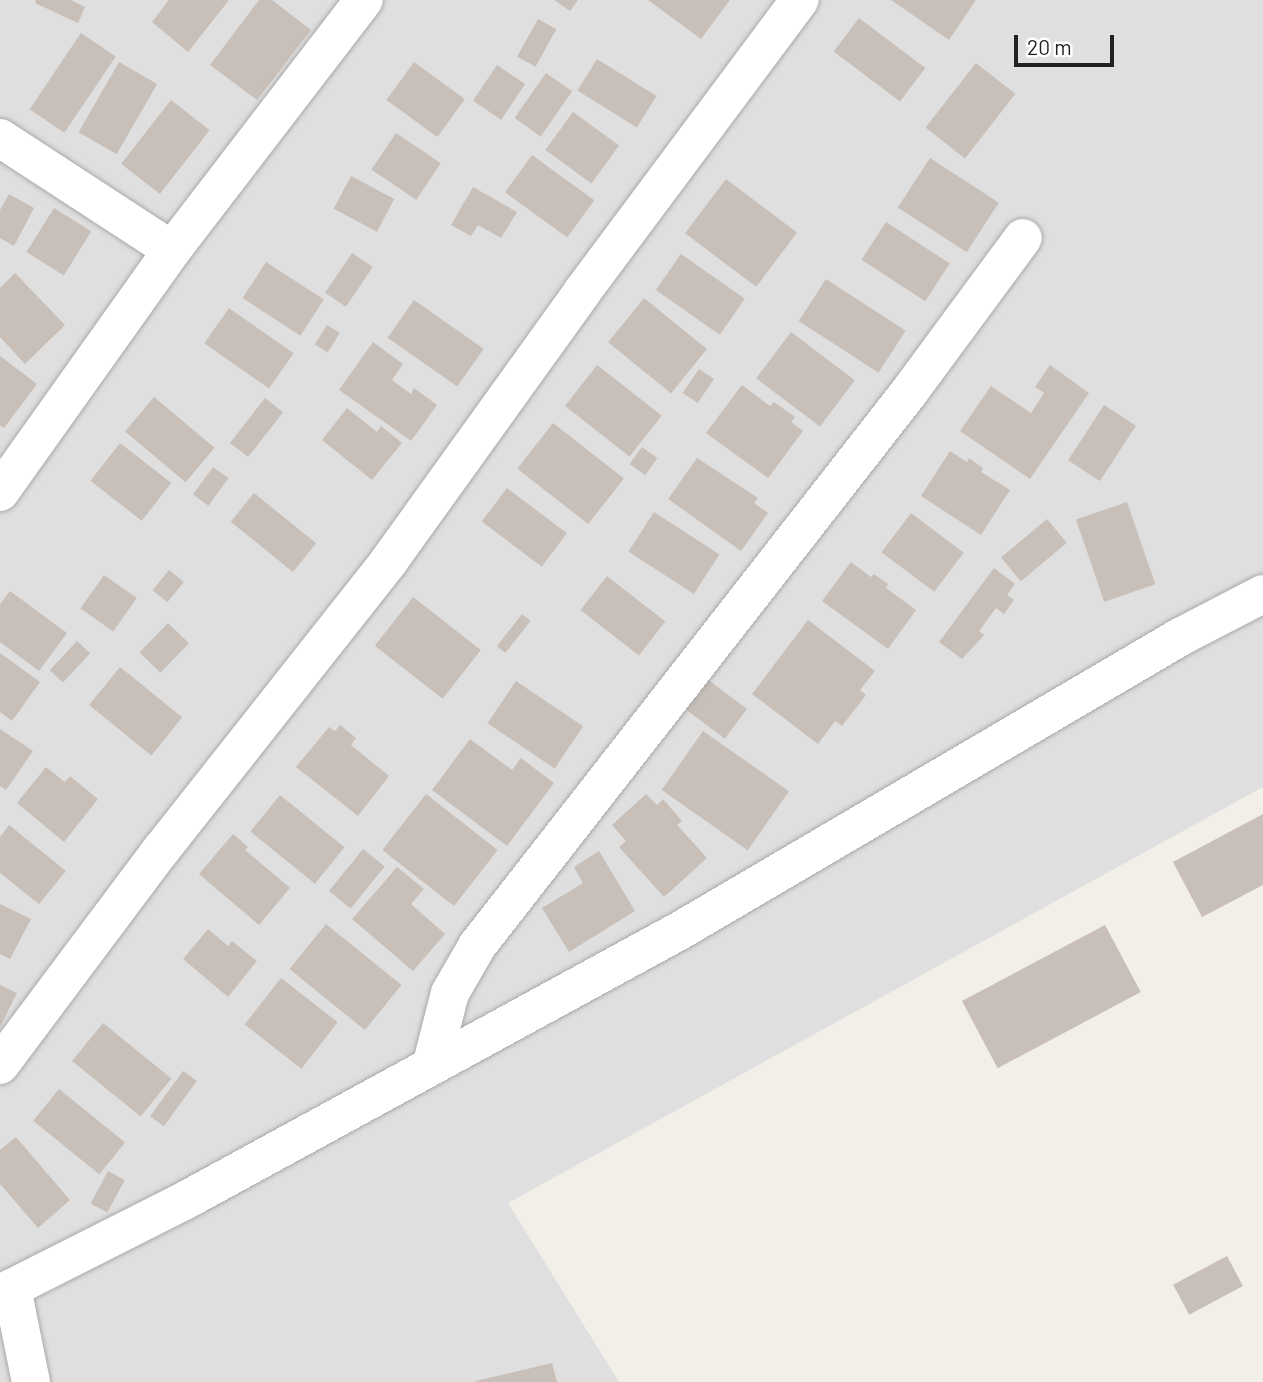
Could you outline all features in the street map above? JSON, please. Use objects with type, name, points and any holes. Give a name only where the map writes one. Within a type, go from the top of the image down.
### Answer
[{"type":"street","points":[[0,492],[172,250],[364,0]]},
{"type":"street","points":[[0,1065],[162,850],[389,561],[582,292],[800,0]]},
{"type":"street","points":[[0,138],[172,250]]},
{"type":"street","points":[[432,1063],[450,993],[477,946],[910,391],[1023,238]]},
{"type":"street","points":[[31,1382],[6,1291],[186,1200],[432,1063],[681,930],[1180,637],[1263,594]]},
{"type":"shaded area","points":[[0,0],[1263,0],[1263,787],[508,1203],[619,1382],[0,1382]]},
{"type":"building","points":[[36,0],[71,0],[85,7],[78,23],[35,3]]},
{"type":"building","points":[[169,0],[229,0],[188,52],[152,22]]},
{"type":"building","points":[[259,0],[272,0],[311,30],[257,100],[210,65]]},
{"type":"building","points":[[554,0],[578,0],[570,11]]},
{"type":"building","points":[[648,0],[730,0],[701,39]]},
{"type":"building","points":[[891,0],[976,0],[949,40]]},
{"type":"building","points":[[859,18],[925,68],[900,101],[834,52]]},
{"type":"building","points":[[538,19],[556,29],[536,67],[517,57]]},
{"type":"building","points":[[81,33],[116,56],[64,133],[30,109]]},
{"type":"building","points":[[597,59],[656,96],[637,127],[577,90]]},
{"type":"building","points":[[119,62],[157,84],[117,154],[79,132]]},
{"type":"building","points":[[414,62],[465,99],[437,137],[386,100]]},
{"type":"building","points":[[976,63],[1015,94],[965,158],[926,128]]},
{"type":"building","points":[[497,65],[525,84],[501,120],[473,101]]},
{"type":"building","points":[[546,73],[572,91],[541,136],[514,118]]},
{"type":"building","points":[[171,100],[210,130],[160,194],[121,164]]},
{"type":"building","points":[[573,112],[619,146],[591,184],[545,150]]},
{"type":"building","points":[[396,133],[441,163],[416,200],[371,169]]},
{"type":"building","points":[[532,155],[594,200],[567,237],[505,192]]},
{"type":"building","points":[[930,158],[999,203],[967,252],[898,207]]},
{"type":"building","points":[[351,176],[394,199],[377,232],[334,209]]},
{"type":"building","points":[[726,179],[797,233],[756,287],[685,233]]},
{"type":"building","points":[[473,187],[517,212],[501,238],[478,225],[471,236],[451,225]]},
{"type":"building","points":[[9,194],[34,208],[14,246],[0,238],[0,210]]},
{"type":"building","points":[[54,208],[91,231],[64,275],[26,252]]},
{"type":"building","points":[[886,222],[950,263],[925,301],[861,260]]},
{"type":"building","points":[[352,253],[373,267],[346,307],[325,293]]},
{"type":"building","points":[[681,254],[745,299],[720,335],[656,290]]},
{"type":"building","points":[[266,262],[324,300],[300,336],[243,298]]},
{"type":"building","points":[[15,273],[65,325],[25,364],[0,337],[0,288]]},
{"type":"building","points":[[826,279],[906,331],[878,373],[799,321]]},
{"type":"building","points":[[644,298],[707,349],[671,393],[608,342]]},
{"type":"building","points":[[414,300],[484,349],[457,386],[388,338]]},
{"type":"building","points":[[229,308],[294,353],[269,389],[204,343]]},
{"type":"building","points":[[327,325],[340,333],[328,352],[315,345]]},
{"type":"building","points":[[791,332],[855,380],[820,426],[756,378]]},
{"type":"building","points":[[373,342],[403,364],[392,380],[411,394],[414,388],[437,405],[411,441],[339,390]]},
{"type":"building","points":[[0,356],[37,384],[4,428],[0,425]]},
{"type":"building","points":[[597,365],[662,415],[630,456],[565,406]]},
{"type":"building","points":[[1050,365],[1089,393],[1030,479],[960,431],[991,386],[1031,413],[1044,393],[1035,387]]},
{"type":"building","points":[[699,369],[714,379],[698,403],[683,393]]},
{"type":"building","points":[[742,385],[770,406],[774,402],[795,417],[791,422],[803,431],[768,478],[706,433]]},
{"type":"building","points":[[154,397],[215,448],[186,482],[125,431]]},
{"type":"building","points":[[265,398],[283,412],[248,457],[230,443]]},
{"type":"building","points":[[1104,405],[1136,426],[1100,481],[1068,460]]},
{"type":"building","points":[[347,408],[377,432],[381,426],[402,443],[372,480],[322,440]]},
{"type":"building","points":[[553,423],[624,478],[588,524],[517,469]]},
{"type":"building","points":[[120,443],[171,483],[142,521],[90,481]]},
{"type":"building","points":[[642,447],[657,458],[645,475],[630,464]]},
{"type":"building","points":[[950,451],[967,462],[969,458],[983,468],[981,472],[1010,490],[981,535],[921,496]]},
{"type":"building","points":[[697,458],[758,498],[754,503],[768,513],[741,551],[668,499]]},
{"type":"building","points":[[213,467],[228,478],[208,506],[193,495]]},
{"type":"building","points":[[507,488],[567,533],[542,567],[482,522]]},
{"type":"building","points":[[254,493],[316,543],[293,572],[231,522]]},
{"type":"building","points":[[1127,502],[1155,584],[1104,602],[1076,520]]},
{"type":"building","points":[[654,512],[719,554],[694,594],[628,551]]},
{"type":"building","points":[[911,513],[964,553],[934,592],[882,552]]},
{"type":"building","points":[[1047,519],[1067,543],[1021,581],[1001,558]]},
{"type":"building","points":[[851,562],[871,577],[874,574],[888,584],[886,588],[916,610],[888,649],[822,601]]},
{"type":"building","points":[[994,568],[1015,584],[1007,595],[1014,600],[1004,614],[996,608],[979,631],[984,635],[962,659],[939,642]]},
{"type":"building","points":[[169,570],[184,582],[167,602],[153,590]]},
{"type":"building","points":[[104,575],[137,598],[113,632],[80,609]]},
{"type":"building","points":[[607,576],[665,622],[639,655],[581,610]]},
{"type":"building","points":[[10,591],[67,633],[39,671],[0,642],[0,604]]},
{"type":"building","points":[[413,597],[481,650],[443,699],[375,646]]},
{"type":"building","points":[[522,614],[531,621],[505,653],[497,646]]},
{"type":"building","points":[[808,620],[875,671],[860,690],[866,695],[842,726],[835,721],[818,744],[752,694]]},
{"type":"building","points":[[168,623],[189,643],[160,673],[140,652]]},
{"type":"building","points":[[77,641],[90,653],[63,683],[50,670]]},
{"type":"building","points":[[0,653],[40,682],[12,721],[0,712]]},
{"type":"building","points":[[120,667],[182,717],[151,755],[89,705]]},
{"type":"building","points":[[707,679],[747,709],[725,739],[685,709]]},
{"type":"building","points":[[516,681],[583,726],[555,769],[487,723]]},
{"type":"building","points":[[340,725],[356,738],[351,745],[389,776],[358,816],[296,767],[329,727],[335,731]]},
{"type":"building","points":[[0,729],[33,751],[6,790],[0,786]]},
{"type":"building","points":[[703,731],[789,791],[748,850],[662,790]]},
{"type":"building","points":[[470,739],[512,770],[521,758],[554,783],[507,846],[432,790]]},
{"type":"building","points":[[46,767],[65,782],[70,776],[98,799],[64,842],[17,803]]},
{"type":"building","points":[[426,794],[498,850],[454,906],[382,850]]},
{"type":"building","points":[[646,794],[657,805],[663,799],[682,821],[677,825],[707,858],[664,897],[619,847],[626,841],[612,825]]},
{"type":"building","points":[[280,795],[345,847],[315,884],[250,832]]},
{"type":"building","points":[[1263,814],[1263,885],[1202,917],[1173,862]]},
{"type":"building","points":[[9,825],[66,871],[39,904],[0,873],[0,837]]},
{"type":"building","points":[[233,834],[248,847],[245,850],[290,888],[259,925],[199,874]]},
{"type":"building","points":[[363,849],[385,867],[351,909],[329,891]]},
{"type":"building","points":[[599,851],[635,911],[569,952],[542,908],[583,883],[574,867]]},
{"type":"building","points":[[397,867],[424,889],[411,904],[445,934],[413,971],[352,919]]},
{"type":"building","points":[[0,904],[31,919],[10,959],[0,954]]},
{"type":"building","points":[[326,924],[401,985],[365,1030],[289,969]]},
{"type":"building","points":[[1105,925],[1141,992],[998,1068],[962,1001]]},
{"type":"building","points":[[208,929],[228,946],[232,941],[257,961],[228,997],[183,959]]},
{"type":"building","points":[[281,978],[338,1022],[301,1069],[245,1024]]},
{"type":"building","points":[[0,985],[17,993],[0,1027]]},
{"type":"building","points":[[103,1023],[171,1078],[141,1116],[72,1061]]},
{"type":"building","points":[[183,1071],[197,1081],[164,1126],[150,1116]]},
{"type":"building","points":[[59,1089],[125,1142],[99,1174],[33,1121]]},
{"type":"building","points":[[16,1137],[70,1200],[38,1228],[0,1184],[0,1150]]},
{"type":"building","points":[[108,1171],[125,1180],[107,1213],[91,1204]]},
{"type":"building","points":[[1227,1256],[1243,1286],[1189,1315],[1173,1285]]},
{"type":"building","points":[[552,1363],[557,1382],[476,1382],[476,1381]]}]
